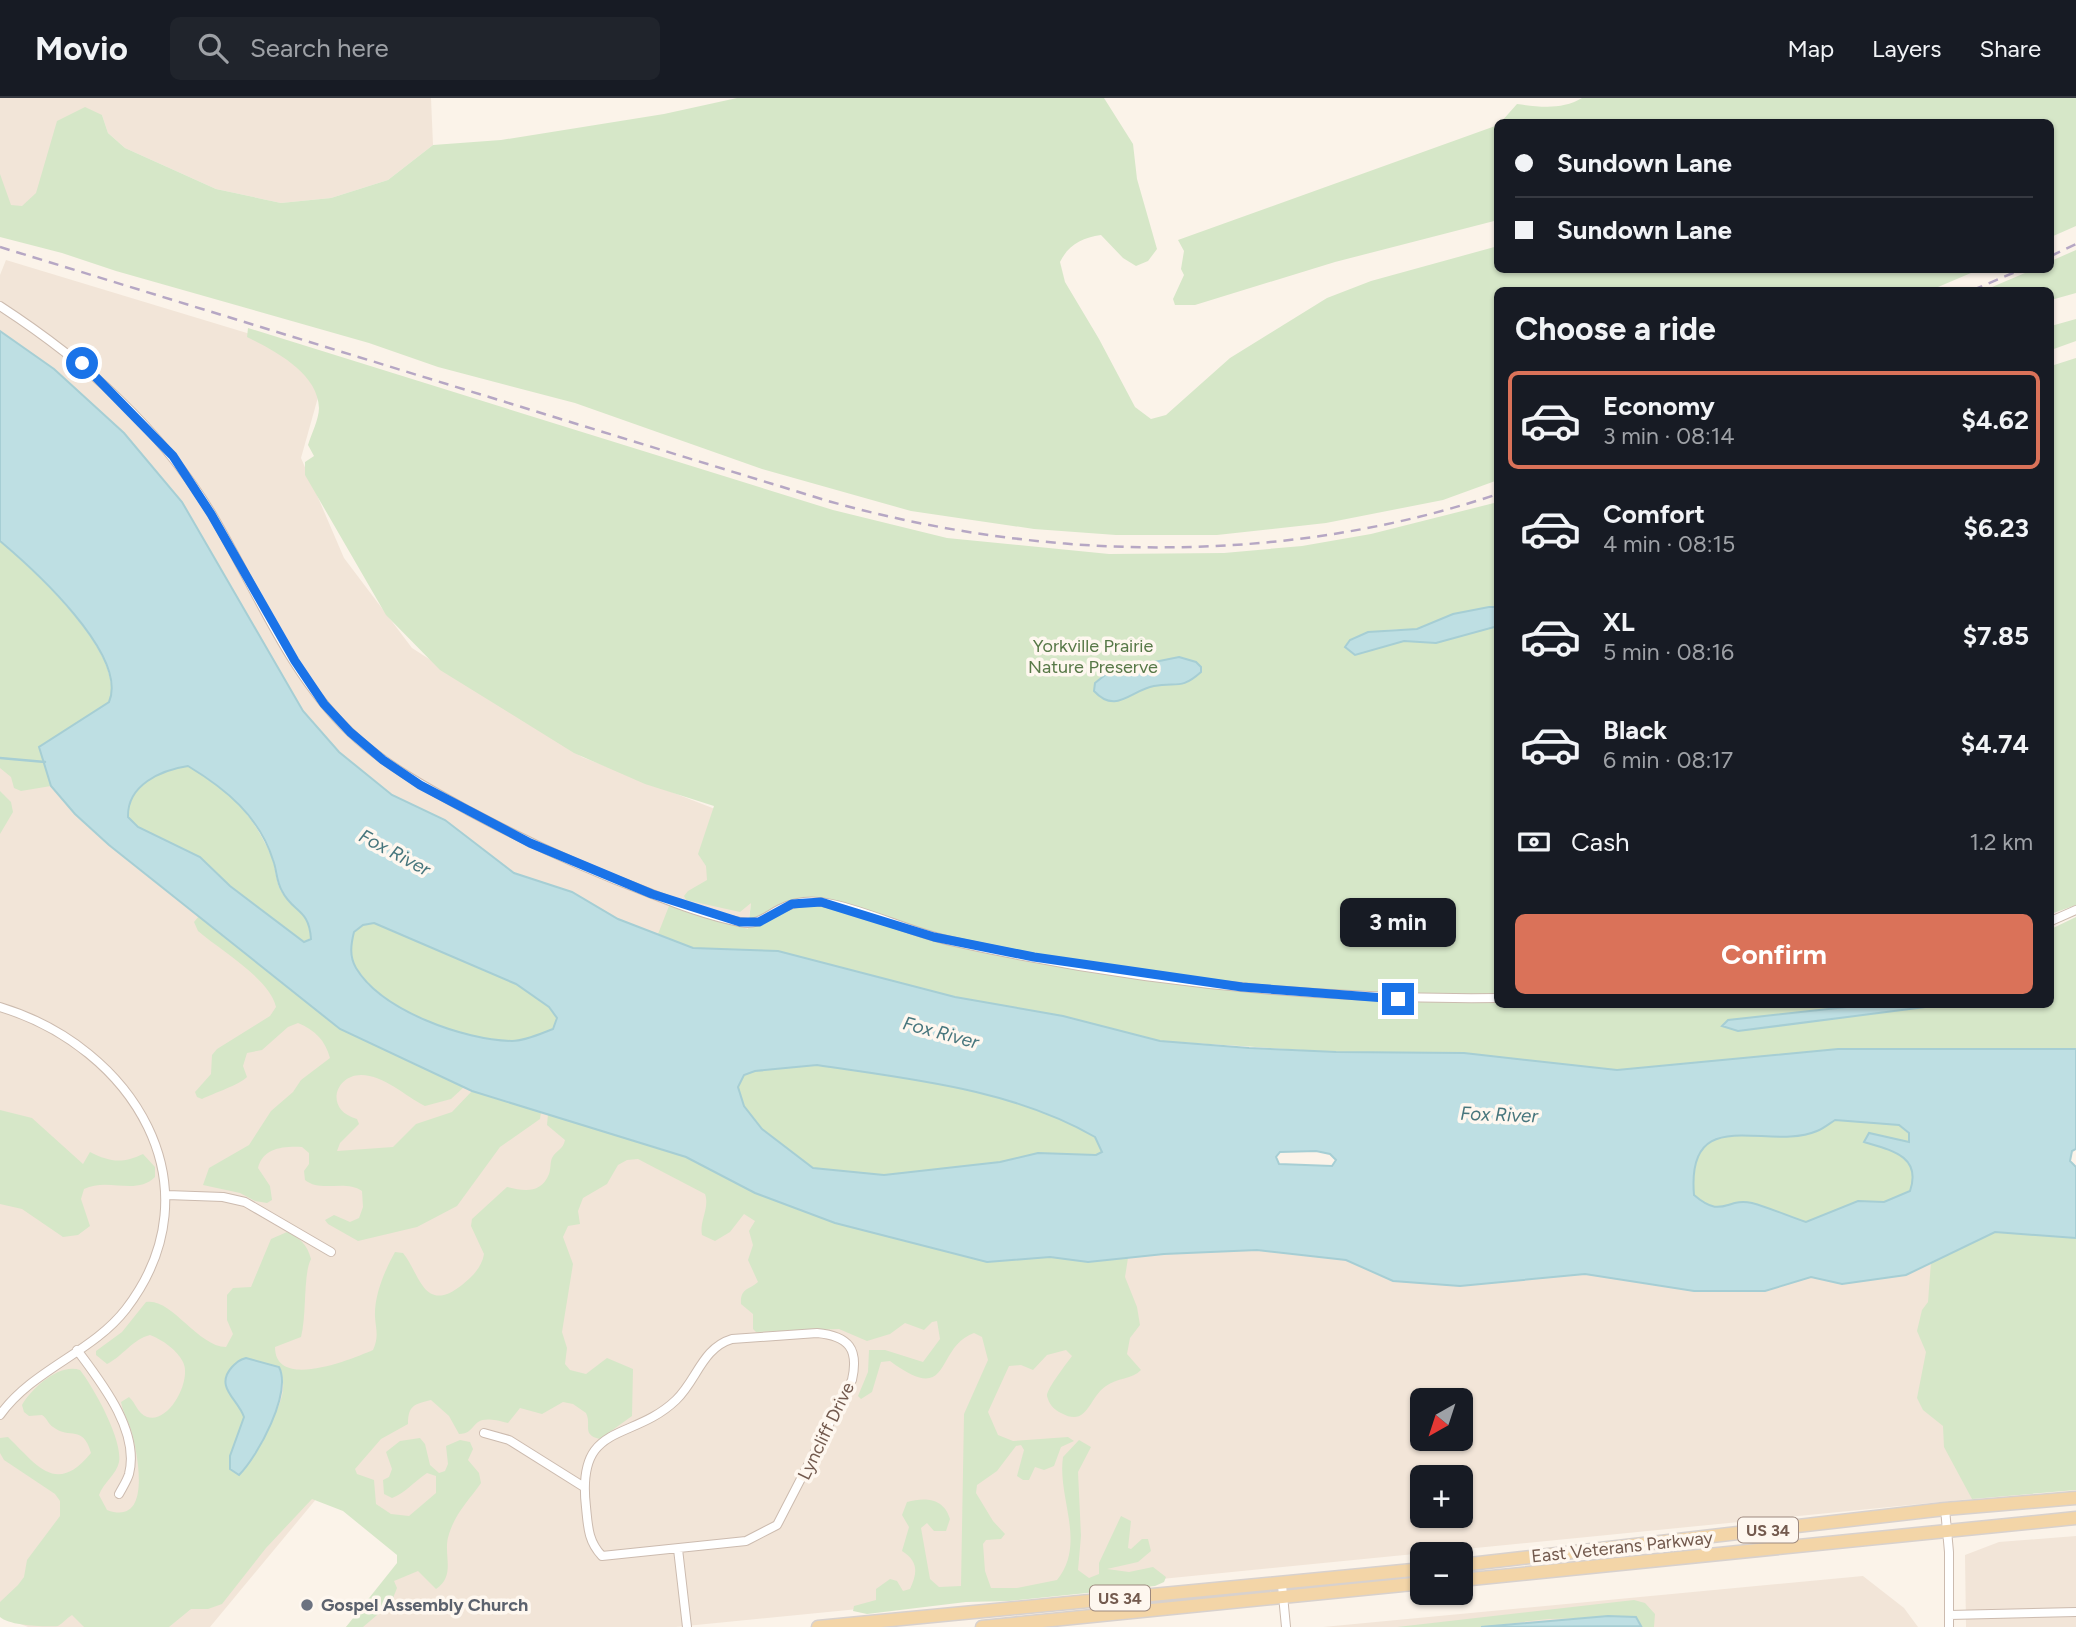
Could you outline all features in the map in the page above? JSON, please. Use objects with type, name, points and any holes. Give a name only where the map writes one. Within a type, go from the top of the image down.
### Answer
[{"type":"main road","name":"East Veterans Parkway","points":[[1473,1564],[1944,1509],[2076,1498]]},
{"type":"main road","name":"East Veterans Parkway","points":[[1473,1579],[2076,1518]]},
{"type":"main road","name":"US 34","points":[[982,1627],[1282,1591],[1410,1571]]},
{"type":"main road","name":"US 34","points":[[818,1627],[1282,1591],[1410,1585]]},
{"type":"street","points":[[0,306],[82,363],[173,456],[211,514],[295,661],[324,704],[350,732],[383,760],[420,785],[530,843],[661,898],[740,922],[759,922],[792,904],[821,902],[956,942],[1137,974],[1328,996],[1398,999],[1494,998]]},
{"type":"street","points":[[2054,919],[2076,911]]},
{"type":"street","points":[[0,1007],[40,1023],[79,1048],[129,1095],[150,1129],[162,1163],[167,1195],[152,1263],[136,1293],[116,1320],[28,1385],[0,1415]]},
{"type":"street","points":[[167,1195],[223,1197],[244,1202],[331,1252]]},
{"type":"street","name":"Lyncliff Drive","points":[[817,1333],[834,1335],[846,1343],[854,1352],[852,1380],[777,1525],[746,1541],[678,1549],[602,1556],[590,1543],[584,1487],[590,1455],[605,1438],[668,1407],[685,1392],[700,1366],[720,1343],[732,1339],[817,1333]]},
{"type":"street","points":[[77,1350],[101,1382],[130,1447],[129,1474],[119,1494]]},
{"type":"street","points":[[484,1433],[509,1440],[584,1487]]},
{"type":"street","points":[[1944,1509],[1947,1530],[1949,1627]]},
{"type":"street","points":[[678,1549],[687,1627]]},
{"type":"street","points":[[1282,1591],[1286,1627]]},
{"type":"street","points":[[1949,1615],[2076,1612]]},
{"type":"shaded area","points":[[0,98],[431,98],[433,145],[388,180],[331,198],[281,203],[216,189],[125,148],[108,133],[102,115],[37,246],[0,235]]},
{"type":"shaded area","points":[[6,260],[329,358],[301,458],[344,558],[412,648],[582,757],[761,827],[745,949],[693,948],[618,919],[572,892],[514,873],[445,820],[392,795],[339,752],[303,711],[54,369],[0,331],[0,275]]},
{"type":"shaded area","points":[[0,763],[51,786],[109,845],[340,1029],[472,1091],[631,1138],[1088,1262],[1164,1254],[1257,1250],[1346,1260],[1393,1281],[1460,1286],[1585,1274],[1694,1291],[1765,1291],[1811,1277],[1842,1284],[1954,1249],[2076,1238],[2022,1494],[1473,1548],[1473,1542],[1410,1542],[1410,1554],[676,1627],[346,1627],[407,1556],[322,1492],[210,1627],[28,1627],[0,1616]]},
{"type":"shaded area","points":[[2076,1536],[2076,1627],[1966,1627],[1965,1555],[1999,1542]]},
{"type":"shaded area","points":[[1863,1576],[1904,1608],[1918,1627],[1323,1627]]},
{"type":"green space","points":[[737,98],[1104,98],[1133,144],[1137,179],[1157,249],[1148,261],[1136,266],[1123,258],[1101,235],[1077,243],[1060,262],[1065,282],[1135,407],[1151,419],[1166,415],[1230,358],[1327,298],[1371,281],[1494,247],[1494,273],[1971,273],[1938,287],[1494,287],[1494,481],[1443,500],[1326,523],[1217,535],[1116,535],[1034,529],[911,511],[762,469],[575,403],[438,367],[369,343],[0,237],[0,174],[11,205],[22,206],[36,193],[57,121],[85,107],[102,115],[108,133],[125,148],[216,189],[281,203],[331,198],[388,180],[433,145],[501,140],[664,114]]},
{"type":"green space","points":[[1582,98],[2076,98],[2076,226],[2054,236],[2054,119],[1504,119],[1517,104],[1542,107],[1574,102]]},
{"type":"green space","points":[[1494,126],[1494,221],[1335,262],[1195,305],[1175,305],[1173,299],[1184,275],[1181,269],[1184,251],[1178,240]]},
{"type":"green space","points":[[2076,250],[2076,293],[2054,299],[2054,287],[1992,287],[2025,273],[2054,273],[2054,260]]},
{"type":"green space","points":[[2076,319],[2076,341],[2054,349],[2054,325]]},
{"type":"green space","name":"Yorkville Prairie Nature Preserve","points":[[248,328],[833,510],[947,538],[1109,554],[1224,553],[1302,546],[1371,534],[1494,503],[1494,607],[1417,629],[1384,630],[1386,646],[1405,641],[1436,643],[1494,627],[1494,1008],[2054,1008],[2054,928],[2076,917],[2076,1049],[1838,1049],[1617,1070],[1464,1053],[1336,1052],[1160,1041],[1063,1016],[955,997],[778,951],[693,948],[658,934],[669,906],[748,929],[751,903],[740,912],[686,900],[684,896],[707,880],[706,866],[698,854],[714,806],[645,784],[574,753],[440,670],[386,615],[305,475],[305,462],[314,456],[308,445],[319,412],[317,395],[311,384],[282,356],[247,337]]},
{"type":"green space","points":[[2076,358],[2076,905],[2054,913],[2054,365]]},
{"type":"green space","points":[[0,541],[74,614],[104,661],[111,683],[109,702],[39,747],[51,786],[21,791],[14,788],[11,777],[0,768]]},
{"type":"green space","points":[[188,766],[227,794],[255,825],[271,855],[281,891],[304,916],[311,938],[304,942],[230,886],[200,857],[138,827],[128,817],[129,806],[139,788],[157,775]]},
{"type":"green space","points":[[0,791],[11,802],[13,812],[0,834]]},
{"type":"green space","points":[[199,916],[340,1029],[464,1087],[451,1099],[425,1106],[378,1078],[361,1075],[352,1077],[340,1087],[337,1101],[340,1108],[357,1119],[359,1124],[340,1143],[337,1151],[393,1147],[416,1124],[452,1112],[472,1091],[541,1112],[540,1119],[500,1147],[457,1206],[417,1227],[358,1241],[325,1220],[334,1215],[350,1222],[359,1218],[363,1207],[362,1191],[348,1186],[318,1186],[305,1180],[304,1171],[309,1164],[309,1153],[302,1147],[275,1150],[264,1156],[258,1168],[270,1186],[272,1200],[267,1203],[255,1201],[240,1193],[203,1185],[209,1168],[249,1145],[271,1111],[293,1092],[301,1080],[330,1058],[318,1036],[298,1023],[288,1027],[262,1050],[247,1053],[243,1066],[247,1077],[243,1080],[202,1099],[197,1097],[195,1092],[211,1074],[212,1055],[217,1049],[270,1016],[276,1007],[272,996],[254,976],[198,931],[194,922]]},
{"type":"green space","points":[[374,923],[516,984],[549,1007],[557,1018],[553,1029],[522,1040],[492,1039],[448,1029],[404,1010],[368,983],[352,959],[353,932],[363,925]]},
{"type":"green space","points":[[817,1065],[960,1088],[1030,1107],[1096,1137],[1102,1152],[1096,1155],[1038,1153],[1000,1162],[884,1175],[812,1168],[762,1129],[744,1106],[738,1087],[744,1075],[755,1071]]},
{"type":"green space","points":[[0,1110],[32,1118],[83,1164],[90,1152],[116,1160],[143,1154],[155,1167],[155,1177],[139,1185],[103,1185],[84,1189],[81,1199],[90,1226],[78,1235],[63,1237],[22,1209],[0,1204]]},
{"type":"green space","points":[[548,1114],[686,1157],[755,1193],[835,1223],[987,1262],[1050,1257],[1088,1262],[1128,1258],[1125,1277],[1137,1307],[1140,1325],[1130,1338],[1127,1354],[1141,1370],[1106,1386],[1087,1410],[1077,1417],[1070,1417],[1054,1408],[1047,1396],[1072,1356],[1066,1350],[1047,1355],[1033,1370],[1021,1365],[1009,1366],[988,1412],[998,1435],[1013,1441],[1068,1437],[1074,1441],[1061,1447],[1054,1466],[1044,1470],[1035,1467],[1029,1480],[1017,1476],[1024,1450],[1021,1445],[1016,1446],[997,1471],[977,1485],[976,1493],[993,1521],[1005,1534],[1001,1539],[986,1540],[983,1544],[985,1571],[991,1588],[1017,1588],[1057,1580],[1066,1566],[1070,1551],[1069,1520],[1062,1473],[1063,1457],[1079,1440],[1091,1447],[1078,1472],[1081,1536],[1078,1570],[1089,1578],[1099,1574],[1099,1563],[1121,1516],[1131,1521],[1128,1548],[1131,1549],[1142,1539],[1148,1539],[1151,1551],[1138,1562],[1107,1569],[1129,1572],[1153,1567],[1166,1577],[1164,1582],[1155,1586],[1009,1601],[966,1602],[867,1614],[853,1611],[854,1606],[876,1600],[876,1589],[890,1579],[897,1581],[903,1591],[910,1589],[915,1567],[902,1551],[909,1527],[902,1515],[907,1502],[933,1501],[939,1503],[947,1512],[950,1519],[946,1531],[934,1531],[927,1523],[921,1528],[930,1579],[939,1587],[961,1586],[964,1414],[988,1360],[982,1337],[974,1333],[961,1340],[934,1376],[924,1378],[910,1374],[890,1361],[881,1362],[872,1392],[861,1399],[858,1396],[868,1372],[869,1350],[885,1350],[923,1362],[940,1339],[937,1321],[924,1330],[905,1323],[890,1334],[867,1341],[839,1329],[756,1332],[753,1329],[753,1314],[741,1304],[744,1292],[758,1282],[748,1260],[753,1245],[749,1231],[755,1221],[744,1214],[730,1232],[715,1241],[702,1235],[705,1194],[638,1159],[627,1160],[618,1165],[607,1184],[583,1198],[578,1211],[580,1224],[568,1226],[563,1237],[573,1264],[562,1332],[567,1348],[565,1364],[570,1370],[586,1374],[607,1358],[633,1369],[632,1416],[600,1439],[589,1432],[586,1413],[573,1404],[563,1402],[542,1414],[520,1408],[508,1423],[480,1421],[466,1433],[459,1434],[449,1416],[431,1400],[413,1407],[409,1413],[408,1424],[381,1439],[355,1469],[357,1474],[374,1480],[376,1504],[391,1514],[409,1516],[436,1493],[436,1476],[427,1473],[392,1498],[384,1494],[383,1480],[389,1477],[392,1469],[386,1452],[400,1441],[420,1438],[425,1444],[430,1465],[439,1473],[445,1471],[448,1464],[446,1446],[460,1440],[470,1442],[473,1449],[468,1460],[479,1473],[481,1483],[452,1527],[447,1542],[446,1577],[436,1589],[418,1571],[394,1581],[397,1588],[391,1603],[363,1627],[346,1627],[397,1563],[397,1555],[343,1511],[312,1499],[266,1548],[222,1604],[208,1609],[191,1609],[169,1627],[84,1627],[72,1615],[58,1626],[37,1626],[19,1624],[0,1617],[0,1602],[24,1577],[27,1560],[60,1516],[60,1501],[55,1494],[4,1460],[0,1453],[0,1438],[8,1437],[38,1466],[57,1474],[67,1473],[79,1466],[91,1453],[88,1444],[80,1435],[59,1431],[42,1415],[29,1416],[24,1412],[22,1405],[32,1391],[47,1378],[63,1370],[80,1370],[106,1414],[119,1452],[118,1466],[99,1495],[107,1510],[121,1513],[131,1508],[139,1486],[139,1472],[132,1433],[121,1402],[129,1397],[147,1417],[164,1414],[182,1389],[185,1370],[183,1362],[173,1350],[150,1335],[138,1340],[107,1364],[96,1355],[96,1351],[122,1332],[146,1302],[155,1302],[165,1307],[205,1339],[226,1347],[233,1334],[227,1320],[227,1295],[233,1288],[251,1287],[271,1239],[287,1232],[302,1242],[311,1259],[301,1337],[275,1347],[278,1360],[287,1367],[300,1370],[333,1365],[373,1350],[377,1337],[376,1300],[395,1252],[403,1253],[431,1294],[439,1296],[449,1293],[466,1282],[479,1267],[484,1254],[471,1226],[472,1219],[507,1187],[531,1190],[546,1180],[552,1158],[565,1140],[547,1125]],"holes":[[[246,1358],[279,1368],[283,1381],[277,1409],[260,1436],[230,1469],[230,1456],[244,1417],[229,1393],[227,1374],[237,1362]]]},
{"type":"green space","points":[[1835,1120],[1899,1125],[1909,1134],[1909,1142],[1869,1133],[1864,1142],[1894,1152],[1908,1163],[1913,1179],[1910,1191],[1884,1202],[1858,1201],[1806,1222],[1752,1203],[1712,1206],[1694,1195],[1695,1166],[1703,1148],[1716,1139],[1734,1136],[1797,1136],[1819,1130]]},
{"type":"green space","points":[[1995,1232],[2076,1238],[2076,1490],[1972,1499],[1944,1447],[1943,1426],[1923,1410],[1917,1398],[1926,1352],[1917,1331],[1922,1310],[1928,1302],[1931,1262]]},
{"type":"green space","points":[[1634,1600],[1645,1603],[1655,1614],[1654,1627],[1640,1627],[1636,1617],[1548,1619],[1481,1627],[1397,1627]]},
{"type":"water","name":"Fox River","points":[[0,331],[54,369],[124,433],[182,502],[303,711],[339,752],[392,795],[445,820],[514,873],[572,892],[618,919],[693,948],[778,951],[955,997],[1063,1016],[1160,1041],[1336,1052],[1464,1053],[1617,1070],[1838,1049],[2076,1049],[2076,1149],[2072,1151],[2070,1161],[2076,1167],[2076,1238],[1995,1232],[1906,1275],[1842,1284],[1811,1277],[1765,1291],[1694,1291],[1585,1274],[1460,1286],[1393,1281],[1346,1260],[1257,1250],[1164,1254],[1088,1262],[1050,1257],[987,1262],[835,1223],[755,1193],[686,1157],[472,1091],[340,1029],[109,845],[75,814],[51,786],[39,747],[109,702],[111,683],[105,661],[92,638],[54,591],[0,541]],"holes":[[[188,766],[240,805],[267,844],[280,887],[286,898],[304,916],[311,939],[304,942],[230,886],[200,857],[138,827],[128,817],[129,806],[139,788],[167,771]],[[374,923],[516,984],[549,1007],[557,1018],[553,1029],[522,1040],[493,1039],[448,1029],[404,1010],[368,983],[354,964],[351,950],[354,932],[363,925]],[[817,1065],[960,1088],[1030,1107],[1063,1121],[1095,1137],[1102,1152],[1096,1155],[1038,1153],[1000,1162],[884,1175],[813,1168],[762,1129],[744,1106],[738,1087],[744,1075],[755,1071]],[[1835,1120],[1899,1125],[1909,1133],[1909,1142],[1869,1133],[1864,1142],[1894,1152],[1908,1162],[1913,1179],[1910,1191],[1884,1202],[1858,1201],[1806,1222],[1752,1203],[1712,1206],[1694,1195],[1695,1166],[1703,1148],[1716,1139],[1734,1136],[1797,1136],[1822,1129]],[[1316,1151],[1330,1154],[1336,1160],[1332,1166],[1279,1164],[1276,1157],[1280,1152]]]},
{"type":"water","points":[[1494,607],[1494,627],[1436,643],[1404,641],[1355,655],[1345,647],[1350,640],[1368,632],[1417,629],[1453,614]]},
{"type":"water","points":[[1179,657],[1196,662],[1201,667],[1201,672],[1183,683],[1146,688],[1117,701],[1102,698],[1094,691],[1095,683],[1110,671]]},
{"type":"water","points":[[1838,1008],[1918,1008],[1738,1031],[1722,1026],[1728,1020]]},
{"type":"water","points":[[246,1358],[279,1367],[282,1378],[281,1392],[271,1424],[255,1454],[239,1475],[230,1469],[230,1456],[244,1417],[225,1381],[232,1367]]},
{"type":"water","points":[[1608,1616],[1636,1617],[1641,1626],[1481,1627]]},
{"type":"waterway","points":[[0,758],[45,762]]},
{"type":"railway","points":[[2054,255],[2076,244]]},
{"type":"railway","points":[[0,247],[828,501],[910,521],[994,536],[1079,545],[1164,547],[1249,544],[1333,534],[1416,517],[1494,495]]},
{"type":"railway","points":[[1980,287],[2013,273]]},
{"type":"place","name":"Gospel Assembly Church","points":[[307,1605]]},
{"type":"route","points":[[82,363],[173,456],[211,514],[295,661],[324,704],[350,732],[383,760],[420,785],[530,843],[590,871],[673,902],[740,922],[759,922],[792,904],[821,902],[934,937],[1034,957],[1242,987],[1398,999]]}]
